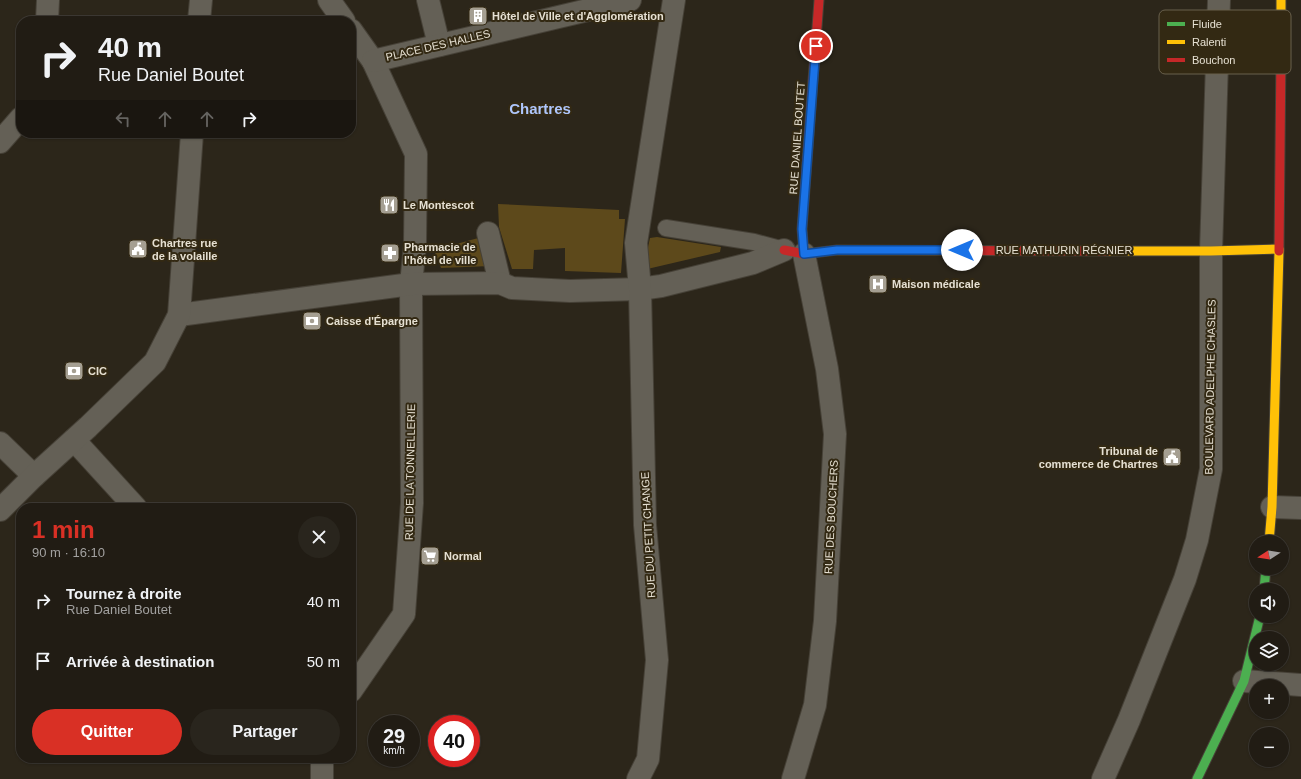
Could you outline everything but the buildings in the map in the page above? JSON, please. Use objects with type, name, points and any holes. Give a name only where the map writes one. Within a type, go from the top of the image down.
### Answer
[{"type":"main road","name":"RUE DANIEL BOUTET","points":[[794,252],[802,229],[819,0]]},
{"type":"main road","points":[[1281,0],[1281,10]]},
{"type":"main road","points":[[1270,535],[1272,507],[1278,249],[1280,74]]},
{"type":"main road","name":"RUE MATHURIN RÉGNIER","points":[[794,252],[837,250],[1211,251],[1278,249]]},
{"type":"main road","points":[[1197,779],[1244,681],[1258,623]]},
{"type":"street","points":[[47,16],[48,0]]},
{"type":"street","points":[[199,16],[201,0]]},
{"type":"street","points":[[329,0],[340,16]]},
{"type":"street","points":[[428,0],[440,45]]},
{"type":"street","name":"PLACE DES HALLES","points":[[411,284],[415,245],[416,154],[373,61],[630,0]]},
{"type":"street","points":[[179,315],[411,284],[500,283],[512,288],[570,291],[640,289],[636,243],[674,0]]},
{"type":"street","name":"BOULEVARD ADELPHE CHASLES","points":[[1219,0],[1219,10]]},
{"type":"street","points":[[356,37],[373,61]]},
{"type":"street","name":"BOULEVARD ADELPHE CHASLES","points":[[1103,779],[1129,720],[1185,579],[1197,540],[1211,469],[1211,251],[1217,74]]},
{"type":"street","points":[[0,142],[16,124]]},
{"type":"street","points":[[0,510],[155,362],[179,315],[192,138]]},
{"type":"street","points":[[488,233],[500,283]]},
{"type":"street","name":"RUE MATHURIN RÉGNIER","points":[[640,289],[661,286],[794,252]]},
{"type":"street","name":"RUE DES BOUCHERS","points":[[793,779],[815,705],[825,621],[835,434],[827,369],[794,252]]},
{"type":"street","name":"RUE DE LA TONNELLERIE","points":[[356,684],[404,614],[412,503],[411,284]]},
{"type":"street","name":"RUE DU PETIT CHANGE","points":[[638,779],[648,759],[657,660],[645,525],[640,289]]},
{"type":"street","points":[[74,440],[131,503]]},
{"type":"street","points":[[0,443],[34,476]]},
{"type":"street","points":[[1272,507],[1301,508]]},
{"type":"street","points":[[1244,681],[1301,685]]},
{"type":"street","points":[[322,763],[322,779]]},
{"type":"lane","points":[[666,228],[754,242],[794,252]]},
{"type":"shaded area","points":[[498,204],[619,210],[619,219],[625,219],[621,273],[565,271],[565,248],[534,250],[533,269],[512,269],[499,227]]},
{"type":"shaded area","points":[[482,237],[490,266],[441,268],[434,250]]},
{"type":"shaded area","points":[[657,237],[721,247],[720,252],[643,270],[650,238]]},
{"type":"traffic: fast","points":[[1265,575],[1265,583]]},
{"type":"traffic: fast","points":[[1197,779],[1244,681],[1258,623]]},
{"type":"traffic: slow","points":[[1281,0],[1281,10]]},
{"type":"traffic: slow","points":[[1108,251],[1211,251],[1279,249]]},
{"type":"traffic: slow","points":[[1270,535],[1272,507],[1279,251]]},
{"type":"traffic: jam","points":[[804,254],[802,229],[819,0]]},
{"type":"traffic: jam","points":[[1279,251],[1281,74]]},
{"type":"traffic: jam","points":[[784,250],[804,254],[837,250],[1108,251]]},
{"type":"place","name":"Hôtel de Ville et d'Agglomération","points":[[478,16]]},
{"type":"place","name":"Le Montescot","points":[[389,205]]},
{"type":"place","name":"Chartres rue de la volaille","points":[[138,249]]},
{"type":"place","name":"Pharmacie de l'hôtel de ville","points":[[390,253]]},
{"type":"place","name":"Maison médicale","points":[[878,284]]},
{"type":"place","name":"Caisse d'Épargne","points":[[312,321]]},
{"type":"place","name":"CIC","points":[[74,371]]},
{"type":"place","name":"Tribunal de commerce de Chartres","points":[[1172,457]]},
{"type":"place","name":"Normal","points":[[430,556]]},
{"type":"district","name":"Chartres","points":[[540,108]]},
{"type":"route","points":[[816,46],[802,229],[804,254],[837,250],[962,250]]}]
